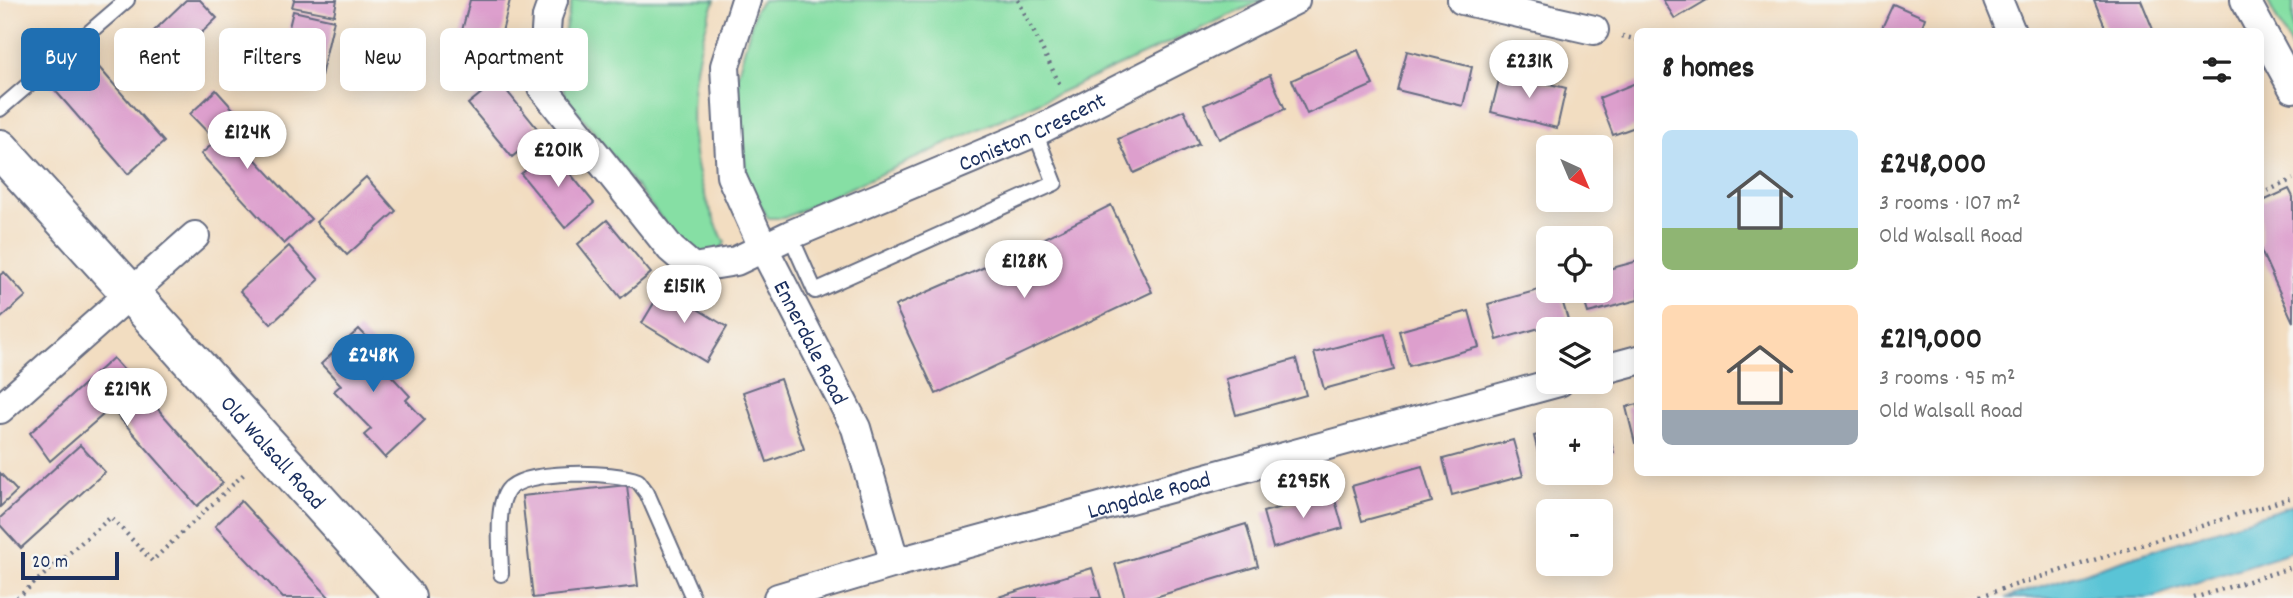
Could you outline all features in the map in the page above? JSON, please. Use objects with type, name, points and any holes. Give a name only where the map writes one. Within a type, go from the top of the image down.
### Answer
[{"type":"main road","name":"Old Walsall Road","points":[[0,149],[406,598]]},
{"type":"street","name":"Coniston Crescent","points":[[553,0],[547,17],[542,87],[671,249],[693,268],[736,261],[790,235],[1035,132],[1296,0]]},
{"type":"street","name":"Ennerdale Road","points":[[746,0],[725,66],[731,176],[763,247],[856,428],[895,563]]},
{"type":"street","points":[[1462,0],[1594,30]]},
{"type":"street","points":[[1998,0],[2009,28]]},
{"type":"street","points":[[2245,0],[2260,28]]},
{"type":"street","points":[[2264,35],[2293,88]]},
{"type":"street","points":[[0,410],[195,236]]},
{"type":"street","points":[[1613,367],[1634,361]]},
{"type":"street","name":"Langdale Road","points":[[778,598],[895,563],[1536,388]]},
{"type":"lane","points":[[0,109],[127,0]]},
{"type":"lane","points":[[790,235],[814,291],[1055,183],[1035,132]]},
{"type":"lane","points":[[501,574],[501,504],[508,489],[528,478],[607,473],[638,481],[647,493],[693,598]]},
{"type":"path","points":[[1018,0],[1072,111]]},
{"type":"path","points":[[2264,192],[2293,178]]},
{"type":"path","points":[[17,598],[111,517],[152,561],[272,448]]},
{"type":"path","points":[[1974,598],[2293,497]]},
{"type":"path","points":[[2194,598],[2293,567]]},
{"type":"green space","points":[[572,0],[715,0],[697,62],[692,123],[701,183],[725,243],[717,253],[701,256],[685,249],[565,95],[564,91],[588,91],[588,28],[565,28]]},
{"type":"green space","points":[[763,0],[1263,0],[784,218],[768,218],[746,182],[737,77],[755,10]]},
{"type":"green space","points":[[2267,0],[2293,0],[2293,51]]},
{"type":"water","points":[[2293,505],[2293,551],[2149,598],[2005,598]]},
{"type":"building","points":[[186,0],[200,0],[217,18],[205,29],[157,28]]},
{"type":"building","points":[[294,0],[337,0],[334,15],[292,7]]},
{"type":"building","points":[[470,0],[510,0],[503,28],[463,28]]},
{"type":"building","points":[[1663,0],[1707,0],[1675,19]]},
{"type":"building","points":[[2094,0],[2141,0],[2152,28],[2105,28]]},
{"type":"building","points":[[1893,4],[1925,18],[1921,28],[1882,28]]},
{"type":"building","points":[[293,11],[334,20],[326,54],[326,28],[289,28]]},
{"type":"building","points":[[1358,50],[1373,85],[1307,114],[1292,80]]},
{"type":"building","points":[[1407,51],[1472,67],[1463,106],[1397,90]]},
{"type":"building","points":[[100,69],[114,85],[114,91],[120,91],[164,142],[128,174],[56,91],[100,91]]},
{"type":"building","points":[[1501,72],[1566,88],[1557,128],[1491,112]]},
{"type":"building","points":[[1270,75],[1285,109],[1219,139],[1204,105]]},
{"type":"building","points":[[1634,84],[1634,127],[1613,135],[1599,98]]},
{"type":"building","points":[[216,90],[242,119],[229,131],[311,219],[284,244],[201,154],[216,141],[190,114]]},
{"type":"building","points":[[484,91],[507,91],[541,133],[512,157],[468,104]]},
{"type":"building","points":[[1184,110],[1199,144],[1134,173],[1118,139]]},
{"type":"building","points":[[551,150],[594,203],[565,228],[521,174]]},
{"type":"building","points":[[366,177],[396,211],[347,255],[316,222]]},
{"type":"building","points":[[2289,189],[2293,197],[2293,322],[2264,258],[2264,201]]},
{"type":"building","points":[[1111,205],[1152,292],[936,394],[895,306],[1001,260]]},
{"type":"building","points":[[607,220],[651,273],[621,298],[578,244]]},
{"type":"building","points":[[289,246],[319,280],[271,324],[240,291]]},
{"type":"building","points":[[1634,262],[1634,301],[1588,313],[1585,303],[1613,303],[1613,268]]},
{"type":"building","points":[[4,272],[26,296],[0,319],[0,275]]},
{"type":"building","points":[[663,288],[727,327],[706,362],[642,323]]},
{"type":"building","points":[[1536,291],[1536,303],[1563,303],[1567,317],[1536,317],[1536,329],[1497,340],[1488,304]]},
{"type":"building","points":[[1469,311],[1479,347],[1409,366],[1399,331]]},
{"type":"building","points":[[359,329],[379,350],[373,356],[410,396],[406,400],[425,420],[385,458],[364,435],[371,429],[334,391],[341,385],[321,364]]},
{"type":"building","points":[[1385,334],[1394,370],[1324,389],[1314,353]]},
{"type":"building","points":[[113,358],[223,483],[197,506],[111,408],[50,461],[30,433]]},
{"type":"building","points":[[1296,359],[1306,395],[1236,415],[1226,379]]},
{"type":"building","points":[[780,379],[804,449],[767,462],[743,392]]},
{"type":"building","points":[[1634,405],[1634,439],[1626,407]]},
{"type":"building","points":[[1513,440],[1523,476],[1452,495],[1443,459]]},
{"type":"building","points":[[80,445],[105,472],[21,548],[0,525],[0,518]]},
{"type":"building","points":[[1422,466],[1432,502],[1362,521],[1352,486]]},
{"type":"building","points":[[0,473],[17,491],[0,507]]},
{"type":"building","points":[[627,485],[638,586],[533,598],[522,496]]},
{"type":"building","points":[[1333,493],[1343,528],[1273,548],[1263,512]]},
{"type":"building","points":[[241,501],[330,598],[283,598],[215,526]]},
{"type":"building","points":[[1246,524],[1258,566],[1152,598],[1125,598],[1115,564]]},
{"type":"building","points":[[1092,568],[1101,598],[998,598],[998,597]]}]
